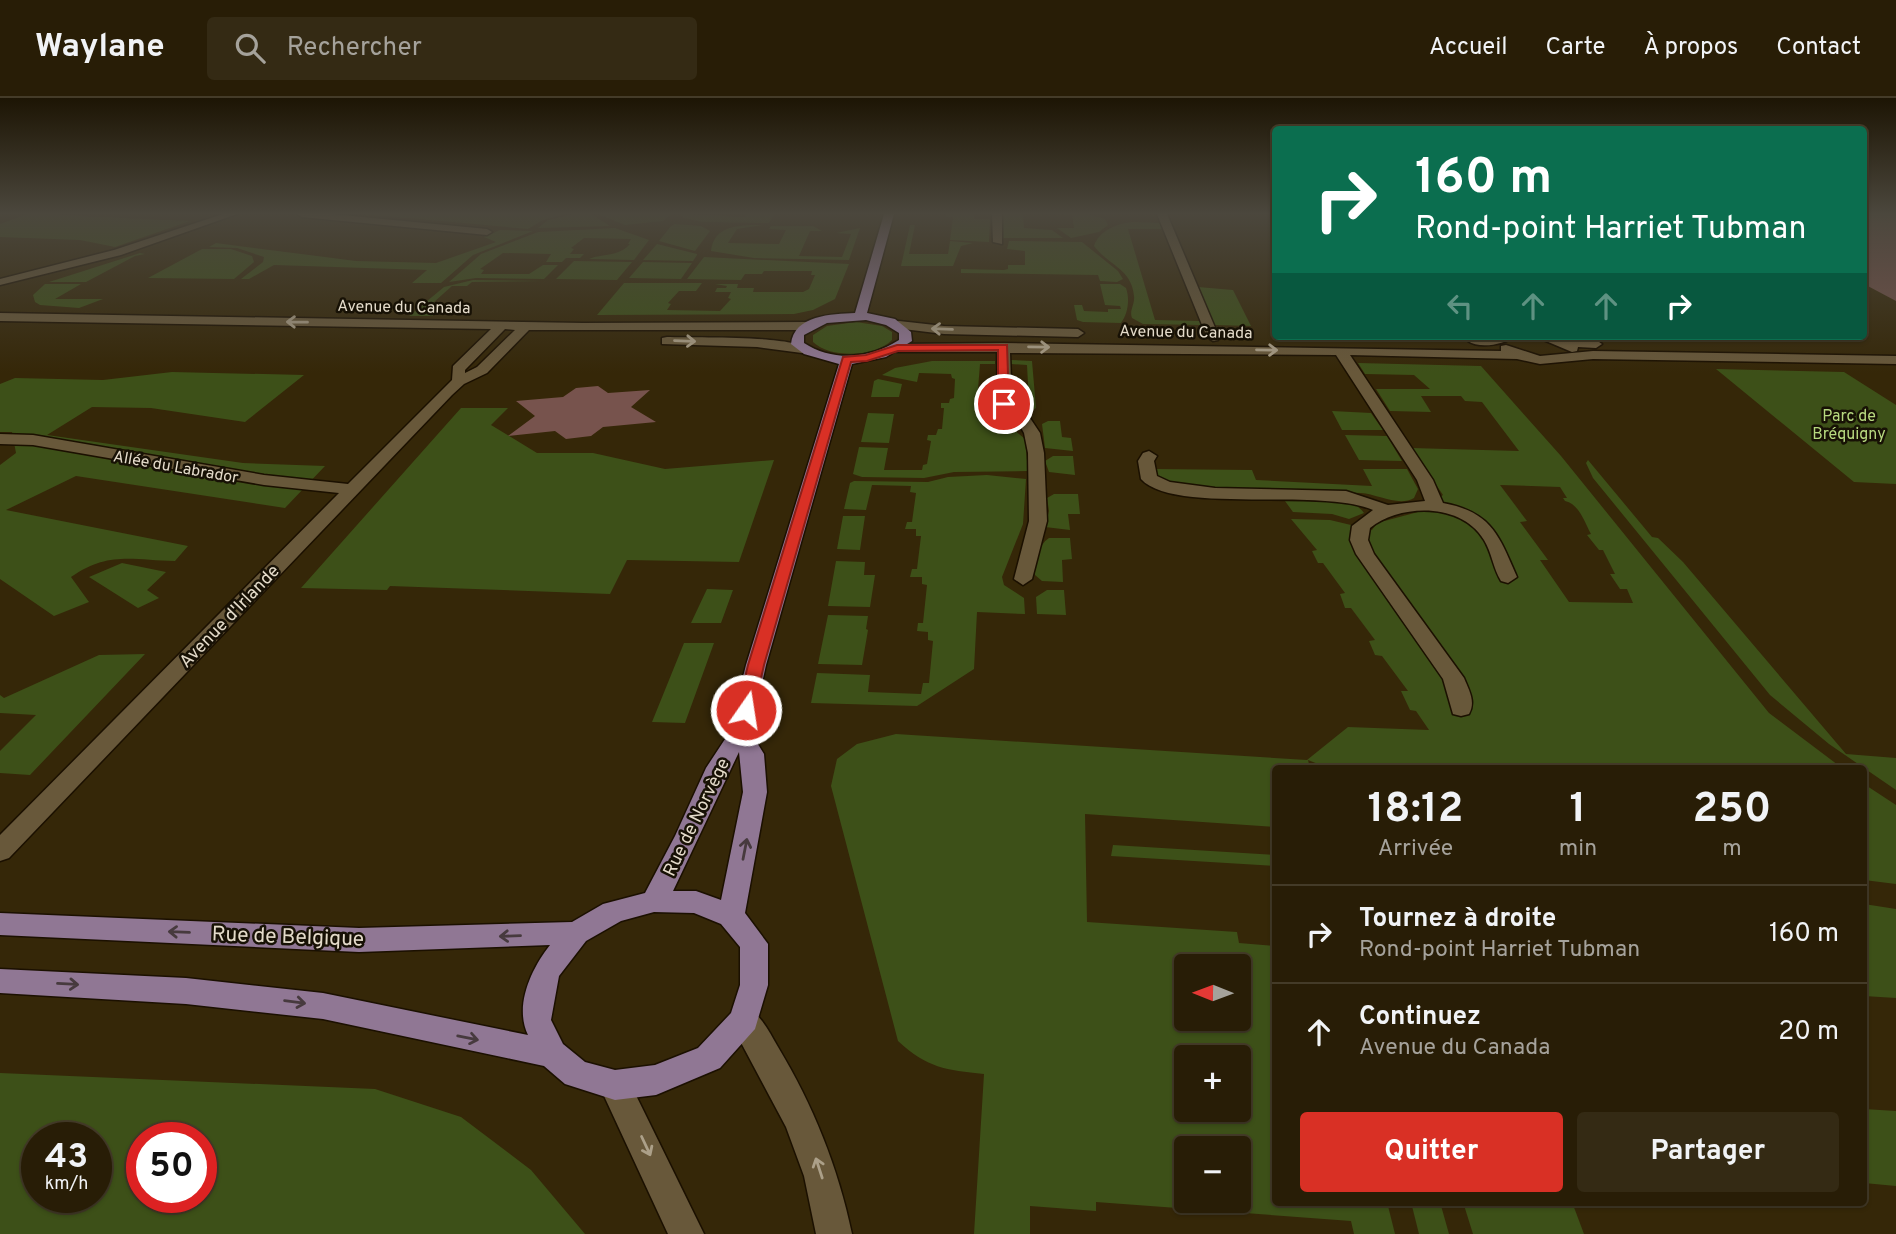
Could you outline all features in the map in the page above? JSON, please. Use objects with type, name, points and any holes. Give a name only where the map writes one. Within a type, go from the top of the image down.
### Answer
[{"type":"main road","points":[[860,316],[874,267]]},
{"type":"main road","points":[[830,318],[878,318],[899,326],[906,341],[897,348],[867,358],[824,357],[802,349],[796,338],[807,326],[830,318]]},
{"type":"main road","name":"Rue de Norvège","points":[[654,901],[669,876],[718,768],[740,733],[760,652],[847,359]]},
{"type":"main road","name":"Rue de Norvège","points":[[731,916],[755,792],[752,754],[740,733]]},
{"type":"main road","points":[[654,901],[696,902],[731,916],[754,944],[754,985],[744,1020],[709,1058],[656,1080],[615,1085],[576,1074],[552,1054],[536,1021],[545,972],[576,933],[612,912],[654,901]]},
{"type":"main road","name":"Rue de Belgique","points":[[0,924],[359,940],[576,933]]},
{"type":"main road","points":[[0,981],[186,991],[323,1006],[552,1054]]},
{"type":"street","points":[[0,282],[67,267]]},
{"type":"street","points":[[1184,267],[1213,337]]},
{"type":"street","points":[[0,292],[53,271]]},
{"type":"street","name":"Avenue du Canada","points":[[0,317],[501,326],[807,326]]},
{"type":"street","name":"Avenue d'Irlande","points":[[459,381],[458,369],[501,326]]},
{"type":"street","name":"Avenue d'Irlande","points":[[0,851],[459,381],[482,370],[526,326]]},
{"type":"street","points":[[899,326],[1086,334]]},
{"type":"street","name":"Avenue du Canada","points":[[0,329],[515,337],[757,344],[802,349]]},
{"type":"street","name":"Avenue du Canada","points":[[1149,335],[1272,337]]},
{"type":"street","points":[[1505,340],[1505,349],[1516,355]]},
{"type":"street","points":[[1556,340],[1896,349]]},
{"type":"street","points":[[1563,342],[1572,349],[1574,357],[1896,360]]},
{"type":"street","points":[[1003,347],[1005,410],[1025,421],[1032,433],[1036,453],[1038,521],[1023,579]]},
{"type":"street","name":"Avenue du Canada","points":[[897,348],[1340,351],[1516,355],[1549,361],[1574,357]]},
{"type":"street","points":[[1340,351],[1425,480],[1436,506]]},
{"type":"street","name":"Allée du Labrador","points":[[0,439],[33,440],[264,480],[353,489]]},
{"type":"street","points":[[1149,456],[1146,461],[1149,479],[1168,486],[1201,491],[1346,496],[1388,511]]},
{"type":"street","points":[[1461,709],[1461,698],[1453,678],[1374,566],[1359,540],[1361,526],[1388,511],[1415,506],[1436,506],[1461,514],[1490,535],[1508,577]]},
{"type":"street","points":[[744,1020],[789,1093],[819,1164],[834,1234]]},
{"type":"street","points":[[615,1085],[686,1234]]},
{"type":"green space","points":[[96,267],[114,267],[86,282],[49,282]]},
{"type":"green space","points":[[168,267],[248,267],[234,279],[148,278]]},
{"type":"green space","points":[[257,267],[270,267],[249,279],[241,279]]},
{"type":"green space","points":[[336,267],[459,267],[441,283],[412,283],[427,270]]},
{"type":"green space","points":[[466,267],[483,267],[480,269],[484,270],[481,274],[529,274],[540,267],[556,267],[544,279],[476,278],[449,282]]},
{"type":"green space","points":[[568,267],[628,267],[617,280],[556,279]]},
{"type":"green space","points":[[639,267],[689,267],[681,279],[629,278]]},
{"type":"green space","points":[[696,267],[848,267],[835,299],[813,310],[794,314],[597,315],[624,283],[702,283],[696,291],[679,291],[668,303],[671,304],[667,310],[720,311],[731,299],[728,298],[731,292],[715,292],[717,288],[727,286],[715,284],[738,284],[737,288],[754,288],[753,292],[803,292],[809,289],[815,275],[811,275],[812,271],[764,271],[762,274],[745,274],[741,280],[687,279]]},
{"type":"green space","points":[[1113,267],[1123,279],[1117,282],[1100,281],[1098,275],[961,273],[961,269]]},
{"type":"green space","points":[[1117,267],[1139,267],[1155,320],[1200,321],[1201,325],[1143,324],[1132,318],[1134,296],[1129,279]]},
{"type":"green space","points":[[473,280],[542,281],[472,282],[467,286],[452,286],[425,310],[438,311],[432,316],[409,316],[444,287]]},
{"type":"green space","points":[[45,284],[81,284],[55,299],[103,299],[79,308],[40,305],[35,302],[33,295]]},
{"type":"green space","points":[[1100,284],[1120,284],[1126,288],[1128,306],[1121,323],[1077,320],[1074,305],[1082,305],[1084,311],[1108,312],[1108,309],[1121,309],[1120,306],[1105,305]]},
{"type":"green space","points":[[1198,287],[1233,290],[1251,326],[1214,325]]},
{"type":"green space","points":[[856,322],[882,326],[892,332],[892,340],[875,350],[853,354],[831,351],[813,342],[813,335],[827,326]]},
{"type":"green space","points":[[1011,360],[1032,361],[1036,408],[1030,411],[1012,409],[1011,403],[1029,403],[1027,365],[1011,364]]},
{"type":"green space","points":[[932,361],[995,361],[995,364],[980,364],[977,402],[995,405],[999,417],[1025,439],[1028,471],[954,472],[924,478],[862,477],[853,474],[859,447],[888,448],[884,470],[922,470],[923,465],[927,464],[931,441],[927,440],[928,435],[936,435],[938,429],[942,429],[944,408],[941,408],[941,403],[949,403],[950,399],[954,398],[955,379],[951,374],[919,373],[917,382],[882,375],[895,368]]},
{"type":"green space","points":[[1358,363],[1481,366],[1561,456],[1769,713],[1838,765],[1320,765],[1308,760],[1309,765],[1272,765],[1272,827],[1085,814],[1087,922],[1237,932],[1239,943],[1272,946],[1272,1206],[1388,1206],[1395,1234],[1354,1234],[1351,1221],[1244,1213],[1251,1213],[1251,1136],[1174,1136],[1174,1208],[1096,1202],[1096,1211],[1030,1206],[1030,1234],[974,1234],[984,1074],[938,1066],[918,1057],[898,1041],[831,786],[837,759],[857,744],[896,734],[1307,760],[1348,727],[1429,730],[1416,711],[1410,710],[1401,691],[1408,691],[1382,656],[1375,655],[1369,641],[1375,640],[1351,608],[1345,608],[1340,594],[1345,593],[1323,563],[1318,563],[1312,551],[1317,550],[1291,519],[1330,520],[1372,530],[1377,523],[1418,512],[1443,495],[1411,448],[1519,451],[1482,402],[1465,401],[1461,396],[1421,396],[1431,412],[1390,411],[1376,389],[1430,389],[1414,375],[1365,374]],"holes":[[[1500,485],[1560,487],[1567,498],[1563,498],[1565,501],[1578,509],[1591,534],[1587,535],[1599,550],[1603,550],[1615,574],[1610,574],[1620,589],[1627,589],[1633,603],[1569,602],[1540,560],[1548,560],[1520,522],[1527,521]]]},
{"type":"green space","name":"Parc de Bréquigny","points":[[1716,369],[1844,372],[1896,405],[1896,484],[1854,482]]},
{"type":"green space","points":[[172,372],[304,375],[245,422],[151,408],[92,407],[47,435],[243,463],[325,466],[285,508],[76,476],[6,510],[188,546],[175,561],[109,560],[84,569],[71,577],[89,602],[54,616],[0,579],[0,465],[16,453],[12,432],[0,432],[0,384],[15,378],[103,380]]},
{"type":"green space","points":[[878,379],[902,384],[899,397],[871,397],[874,381]]},
{"type":"green space","points":[[461,408],[508,408],[491,425],[537,453],[593,453],[665,469],[774,460],[739,562],[627,560],[610,594],[390,586],[387,590],[301,588]]},
{"type":"green space","points":[[1332,411],[1371,413],[1383,430],[1342,430]]},
{"type":"green space","points":[[868,413],[894,414],[889,443],[861,442]]},
{"type":"green space","points":[[1060,421],[1062,437],[1071,438],[1073,451],[1045,448],[1042,424]]},
{"type":"green space","points":[[1345,435],[1387,436],[1402,461],[1359,460]]},
{"type":"green space","points":[[1053,456],[1073,456],[1075,475],[1049,472],[1045,461]]},
{"type":"green space","points":[[1588,460],[1652,537],[1658,538],[1683,562],[1846,754],[1896,758],[1896,790],[1867,770],[1867,765],[1860,765],[1829,744],[1770,695],[1593,478],[1586,463]]},
{"type":"green space","points":[[1152,469],[1252,470],[1256,480],[1372,486],[1363,469],[1407,469],[1418,489],[1414,498],[1402,501],[1361,493],[1209,489],[1160,482]]},
{"type":"green space","points":[[987,475],[1026,479],[1023,524],[1002,577],[1004,585],[1024,598],[1025,614],[977,612],[974,669],[917,706],[811,703],[817,673],[870,675],[868,692],[921,694],[923,683],[929,683],[933,641],[928,640],[928,632],[917,631],[918,623],[923,623],[927,585],[922,584],[922,577],[910,577],[912,569],[917,569],[921,536],[916,536],[916,529],[905,529],[907,522],[912,522],[916,493],[910,492],[911,486],[872,485],[866,510],[844,509],[850,483],[928,482],[948,477]]},
{"type":"green space","points":[[1054,494],[1078,494],[1080,514],[1068,514],[1070,530],[1045,527],[1049,511],[1047,498]]},
{"type":"green space","points":[[1282,497],[1337,498],[1357,506],[1364,513],[1349,519],[1332,514],[1293,512]]},
{"type":"green space","points":[[843,516],[865,516],[860,550],[837,549]]},
{"type":"green space","points":[[1049,538],[1070,538],[1072,559],[1062,560],[1063,582],[1042,581],[1035,575],[1040,550]]},
{"type":"green space","points":[[836,561],[865,562],[864,575],[875,575],[870,607],[828,606]]},
{"type":"green space","points":[[122,563],[166,572],[147,590],[159,598],[138,608],[89,577]]},
{"type":"green space","points":[[707,589],[733,590],[721,623],[691,623]]},
{"type":"green space","points":[[1047,590],[1064,590],[1066,615],[1037,614],[1036,597]]},
{"type":"green space","points":[[828,615],[868,616],[862,665],[818,664]]},
{"type":"green space","points":[[684,643],[714,643],[685,723],[652,722]]},
{"type":"green space","points":[[145,654],[30,775],[0,773],[0,751],[36,715],[0,713],[0,695],[4,698],[99,655]]},
{"type":"green space","points":[[1867,786],[1896,805],[1896,884],[1867,880]]},
{"type":"green space","points":[[1113,845],[1272,855],[1272,866],[1111,856]]},
{"type":"green space","points":[[1867,904],[1896,909],[1896,998],[1867,996]]},
{"type":"green space","points":[[0,1073],[375,1089],[461,1117],[531,1170],[585,1234],[0,1234]]},
{"type":"green space","points":[[1867,1109],[1896,1111],[1896,1186],[1867,1183]]},
{"type":"green space","points":[[1412,1206],[1441,1206],[1449,1234],[1419,1234]]},
{"type":"green space","points":[[1464,1206],[1574,1206],[1584,1234],[1473,1234]]},
{"type":"building","points":[[1867,267],[1896,267],[1896,301],[1867,286]]},
{"type":"building","points":[[598,386],[608,393],[650,390],[631,407],[656,422],[603,427],[591,436],[566,439],[555,431],[508,436],[535,416],[516,401],[563,397],[576,388]]},
{"type":"route","points":[[746,710],[756,665],[847,359],[867,358],[897,348],[1003,347],[1004,404]]}]
